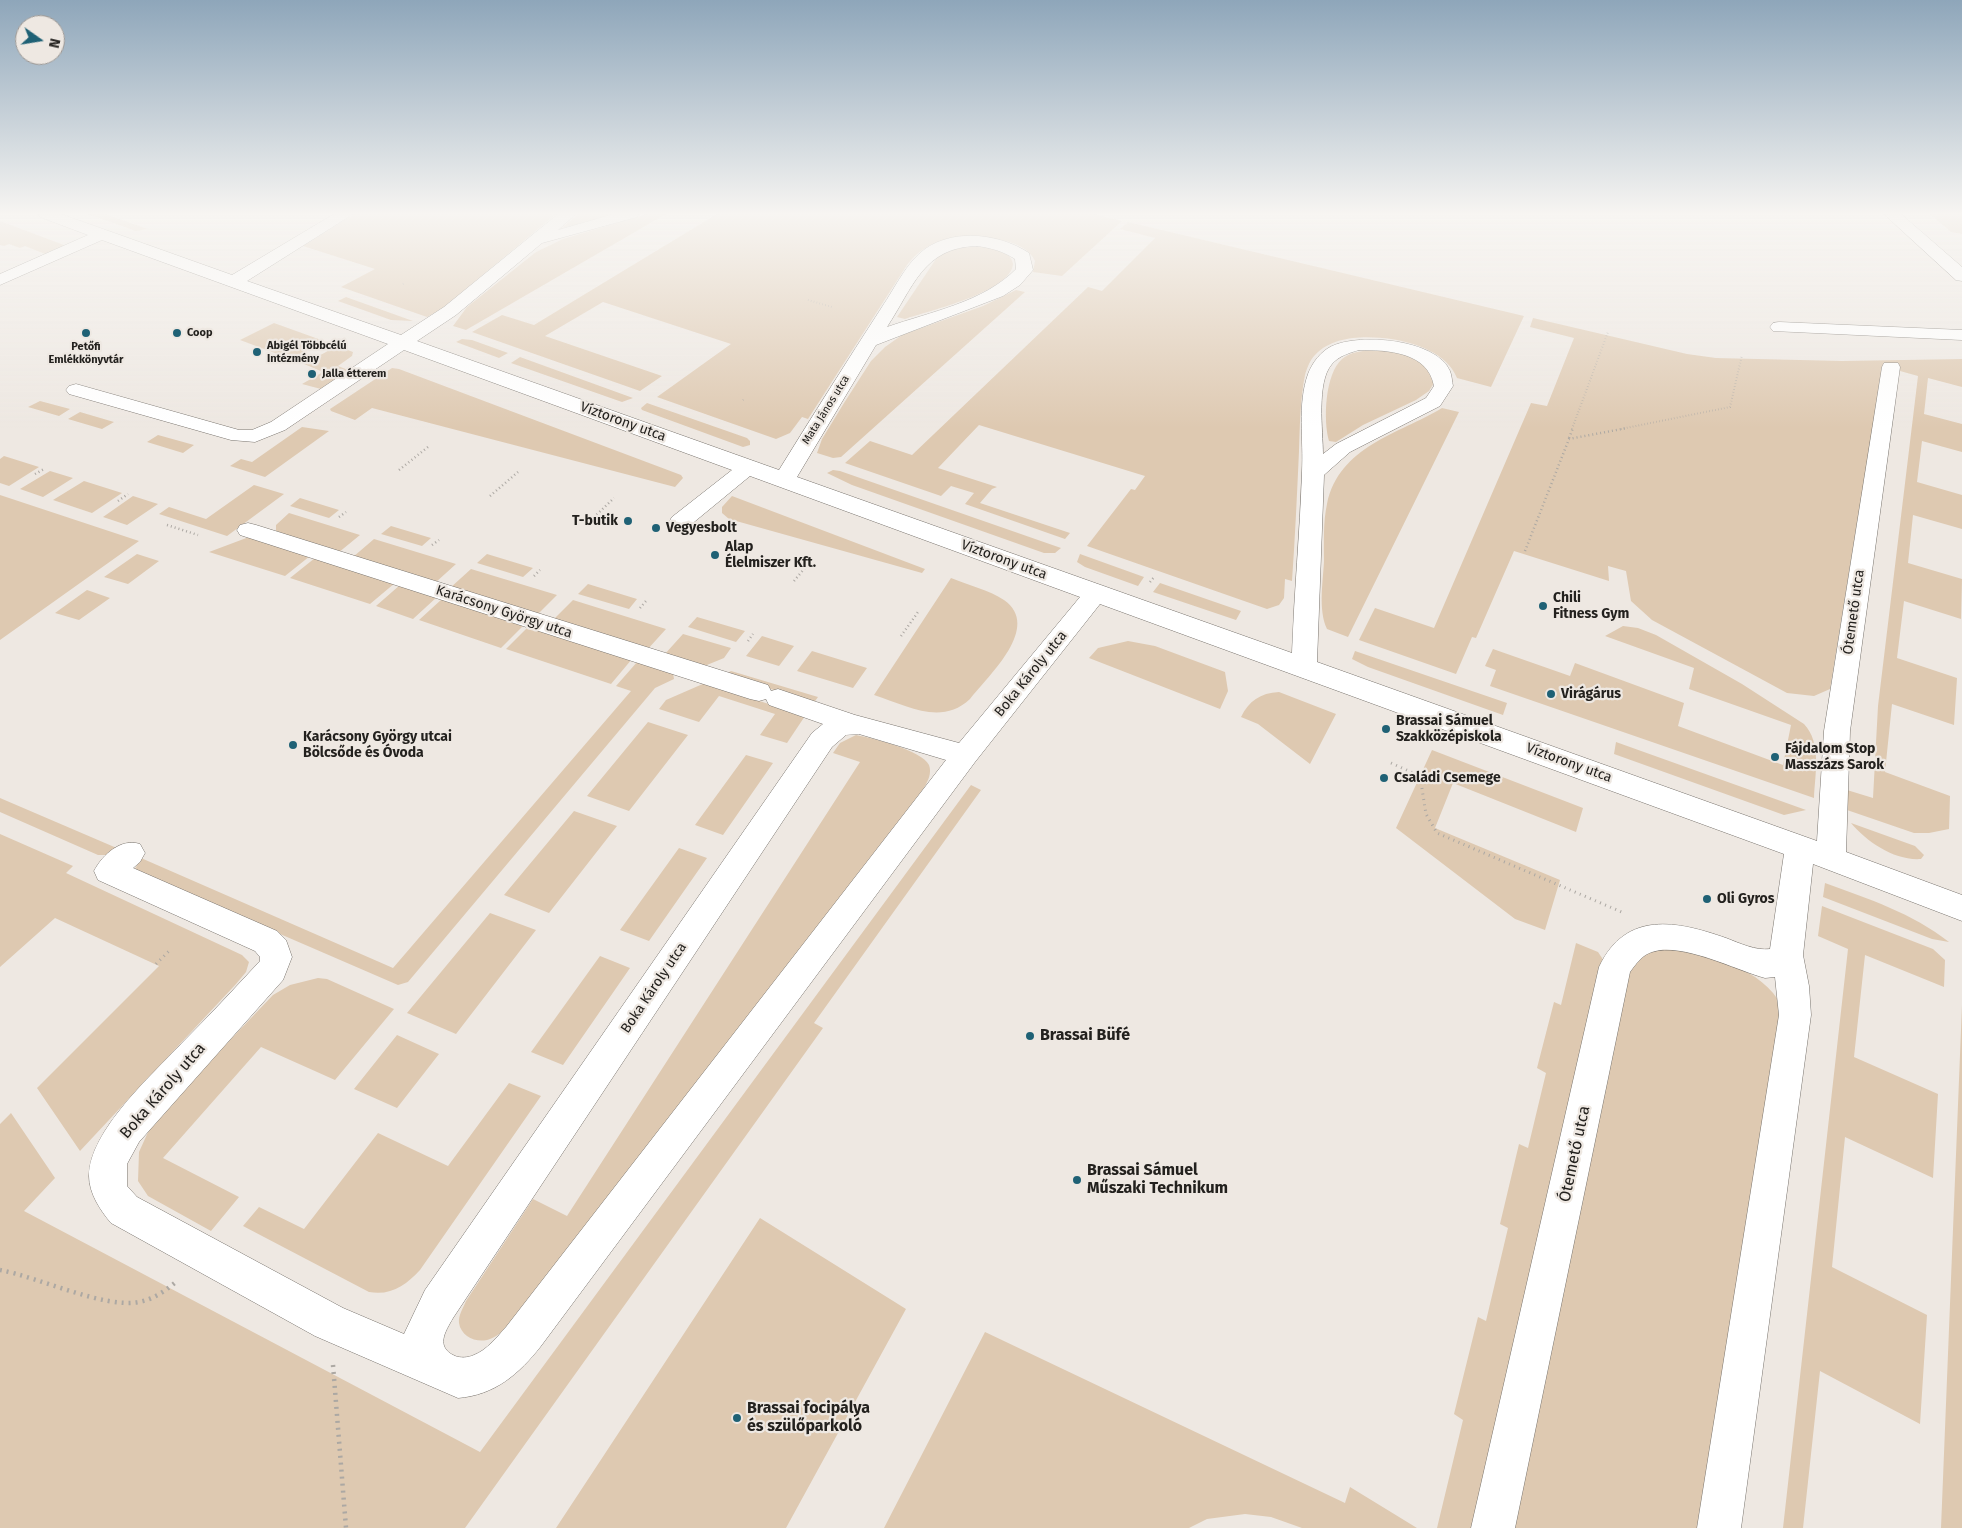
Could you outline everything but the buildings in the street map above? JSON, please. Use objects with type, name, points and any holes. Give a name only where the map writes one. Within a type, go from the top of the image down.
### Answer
[{"type":"street","name":"Víztorony utca","points":[[243,285],[1831,858],[1962,908]]},
{"type":"street","points":[[76,390],[238,436],[255,436],[278,426],[403,343],[450,311],[481,285]]},
{"type":"street","name":"Mata János utca","points":[[784,480],[905,285]]},
{"type":"street","name":"Mata János utca","points":[[869,341],[897,328],[970,304],[1008,285]]},
{"type":"street","points":[[1779,327],[1962,335]]},
{"type":"street","points":[[1304,668],[1315,386],[1318,372],[1324,361],[1333,353],[1347,347],[1385,345],[1415,352],[1439,367],[1444,376],[1445,385],[1442,394],[1433,402],[1343,448],[1313,473]]},
{"type":"street","name":"Ótemető utca","points":[[1831,858],[1837,730],[1891,367]]},
{"type":"street","points":[[680,522],[749,467]]},
{"type":"street","name":"Karácsony György utca","points":[[248,530],[769,695],[853,724]]},
{"type":"street","name":"Boka Károly utca","points":[[120,862],[266,941],[277,952],[277,960],[272,970],[135,1118],[122,1136],[108,1166],[106,1179],[109,1191],[115,1201],[124,1210],[329,1322],[458,1378],[472,1378],[487,1372],[514,1348],[965,755],[1096,593]]},
{"type":"street","points":[[853,724],[965,755]]},
{"type":"street","name":"Boka Károly utca","points":[[432,1367],[423,1355],[421,1342],[426,1327],[439,1304],[822,740],[834,728],[853,724]]},
{"type":"street","points":[[1719,1528],[1795,1015],[1793,986],[1787,955],[1800,847]]},
{"type":"street","name":"Ótemető utca","points":[[1493,1528],[1615,967],[1625,951],[1632,946],[1651,938],[1662,936],[1691,940],[1765,964],[1777,963],[1787,955]]},
{"type":"path","points":[[808,300],[832,307]]},
{"type":"path","points":[[1525,552],[1608,332]]},
{"type":"path","points":[[1569,439],[1730,407],[1742,356]]},
{"type":"path","points":[[399,470],[428,447]]},
{"type":"path","points":[[35,474],[44,469]]},
{"type":"path","points":[[490,496],[518,472]]},
{"type":"path","points":[[118,500],[128,494]]},
{"type":"path","points":[[588,523],[614,498]]},
{"type":"path","points":[[339,517],[346,512]]},
{"type":"path","points":[[167,525],[198,535]]},
{"type":"path","points":[[432,546],[439,540]]},
{"type":"path","points":[[794,581],[809,562]]},
{"type":"path","points":[[534,576],[540,570]]},
{"type":"path","points":[[640,608],[646,602]]},
{"type":"path","points":[[901,636],[918,612]]},
{"type":"path","points":[[748,641],[753,634]]},
{"type":"path","points":[[1391,763],[1420,776],[1426,813],[1432,829],[1437,833],[1630,915]]},
{"type":"path","points":[[156,964],[170,950]]},
{"type":"path","points":[[0,1270],[36,1278],[114,1304],[134,1304],[154,1298],[163,1292],[204,1253]]},
{"type":"path","points":[[329,1322],[346,1528]]},
{"type":"shaded area","points":[[344,285],[470,285],[442,309],[427,317],[341,287]]},
{"type":"shaded area","points":[[494,285],[543,285],[466,330],[453,326],[467,307]]},
{"type":"shaded area","points":[[599,285],[894,285],[808,419],[802,417],[790,433],[776,439],[657,397],[731,344],[603,302],[545,336],[662,376],[640,391],[472,332],[502,315],[534,325]]},
{"type":"shaded area","points":[[918,285],[995,285],[984,292],[949,305],[905,319],[897,317]]},
{"type":"shaded area","points":[[1108,285],[1395,285],[1524,316],[1491,387],[1457,378],[1446,362],[1430,351],[1410,343],[1391,339],[1361,337],[1341,340],[1323,348],[1313,357],[1305,375],[1301,403],[1292,581],[1285,579],[1284,598],[1279,605],[1267,609],[1087,546],[1131,489],[1135,490],[1145,476],[979,425],[938,468],[997,487],[992,489],[980,503],[1070,533],[1065,539],[965,504],[974,493],[951,486],[941,496],[845,463],[870,441],[912,455],[1088,287],[1102,291]]},
{"type":"shaded area","points":[[1016,290],[1025,292],[841,457],[833,458],[817,453],[822,439],[844,403],[871,361],[885,347],[902,335],[983,306]]},
{"type":"shaded area","points":[[346,297],[413,321],[391,320],[338,301]]},
{"type":"shaded area","points":[[1533,318],[1687,354],[1716,358],[1842,361],[1962,359],[1962,387],[1928,378],[1924,414],[1962,424],[1962,452],[1922,441],[1917,482],[1962,495],[1962,529],[1913,515],[1908,563],[1962,579],[1961,619],[1904,601],[1897,658],[1957,678],[1954,725],[1892,704],[1885,772],[1950,796],[1949,829],[1929,833],[1914,833],[1847,810],[1847,790],[1873,798],[1878,706],[1918,376],[1900,371],[1900,367],[1883,364],[1830,689],[1814,696],[1787,693],[1652,620],[1631,601],[1626,571],[1608,566],[1609,581],[1514,551],[1476,638],[1472,637],[1456,674],[1359,640],[1375,608],[1434,628],[1531,403],[1547,406],[1574,338],[1530,327]]},
{"type":"shaded area","points":[[274,323],[324,341],[291,359],[240,340]]},
{"type":"shaded area","points":[[462,339],[472,340],[508,353],[499,358],[456,342]]},
{"type":"shaded area","points":[[337,346],[353,352],[352,356],[338,366],[348,370],[321,389],[302,384],[323,372],[304,364]]},
{"type":"shaded area","points":[[1372,350],[1402,354],[1417,359],[1428,368],[1434,383],[1429,391],[1416,400],[1363,425],[1336,442],[1329,441],[1326,421],[1327,398],[1336,366],[1349,355]]},
{"type":"shaded area","points":[[520,357],[633,398],[622,402],[511,363]]},
{"type":"shaded area","points":[[392,368],[681,475],[683,478],[675,487],[372,408],[355,420],[331,411],[330,409]]},
{"type":"shaded area","points":[[40,401],[70,409],[59,416],[28,407]]},
{"type":"shaded area","points":[[647,403],[747,438],[750,441],[750,445],[743,447],[642,410],[641,408]]},
{"type":"shaded area","points":[[1442,408],[1459,412],[1348,637],[1327,629],[1322,605],[1324,525],[1327,504],[1334,484],[1344,468],[1357,455],[1373,444]]},
{"type":"shaded area","points":[[80,412],[114,422],[102,429],[68,419]]},
{"type":"shaded area","points":[[302,427],[329,431],[265,477],[230,466],[241,459],[252,462]]},
{"type":"shaded area","points":[[158,435],[194,445],[183,453],[147,442]]},
{"type":"shaded area","points":[[4,456],[39,467],[9,486],[0,483],[0,459]]},
{"type":"shaded area","points":[[833,470],[1061,548],[1055,553],[1044,553],[852,485],[827,473]]},
{"type":"shaded area","points":[[50,471],[73,478],[43,497],[20,489]]},
{"type":"shaded area","points":[[84,481],[122,493],[92,513],[53,500]]},
{"type":"shaded area","points":[[254,485],[284,494],[227,536],[159,514],[169,507],[206,519]]},
{"type":"shaded area","points":[[0,495],[139,541],[0,640]]},
{"type":"shaded area","points":[[133,496],[158,504],[127,525],[103,517]]},
{"type":"shaded area","points":[[732,496],[925,569],[922,573],[729,519],[722,513],[722,507]]},
{"type":"shaded area","points":[[300,498],[339,510],[329,518],[290,506]]},
{"type":"shaded area","points":[[289,513],[360,535],[338,553],[276,531],[276,525]]},
{"type":"shaded area","points":[[391,526],[431,538],[422,546],[381,534]]},
{"type":"shaded area","points":[[249,537],[310,556],[285,576],[209,552]]},
{"type":"shaded area","points":[[374,539],[456,564],[435,583],[353,557]]},
{"type":"shaded area","points":[[137,554],[159,561],[128,584],[104,577]]},
{"type":"shaded area","points":[[487,554],[533,568],[523,577],[477,563]]},
{"type":"shaded area","points":[[1080,554],[1144,577],[1138,586],[1085,567],[1077,562]]},
{"type":"shaded area","points":[[315,558],[395,583],[370,604],[290,578]]},
{"type":"shaded area","points":[[471,569],[557,595],[537,615],[450,588]]},
{"type":"shaded area","points":[[951,578],[998,596],[1014,611],[1017,623],[1015,637],[1008,651],[970,699],[959,707],[948,711],[924,711],[874,695]]},
{"type":"shaded area","points":[[1160,583],[1241,611],[1236,620],[1153,592]]},
{"type":"shaded area","points":[[588,584],[637,599],[629,609],[578,594]]},
{"type":"shaded area","points":[[400,585],[437,597],[413,619],[376,606]]},
{"type":"shaded area","points":[[87,590],[110,598],[79,620],[55,613]]},
{"type":"shaded area","points":[[442,599],[524,625],[501,648],[419,620]]},
{"type":"shaded area","points":[[573,600],[666,629],[647,650],[553,620]]},
{"type":"shaded area","points":[[697,617],[745,631],[736,642],[688,627]]},
{"type":"shaded area","points":[[529,626],[632,659],[611,684],[506,649]]},
{"type":"shaded area","points":[[1623,626],[1638,628],[1656,635],[1742,684],[1804,724],[1810,732],[1815,749],[1814,798],[1490,686],[1496,670],[1485,666],[1493,649],[1570,676],[1575,663],[1684,703],[1678,726],[1783,765],[1791,725],[1689,689],[1694,668],[1605,636]]},
{"type":"shaded area","points":[[683,634],[731,648],[724,658],[702,667],[664,655]]},
{"type":"shaded area","points":[[762,636],[794,646],[779,666],[746,656]]},
{"type":"shaded area","points":[[1128,641],[1155,646],[1225,672],[1228,691],[1220,709],[1089,658],[1098,648]]},
{"type":"shaded area","points":[[812,651],[867,668],[853,688],[797,671]]},
{"type":"shaded area","points":[[1355,651],[1507,703],[1503,715],[1368,667],[1352,659]]},
{"type":"shaded area","points":[[638,661],[673,673],[674,679],[655,688],[408,982],[398,985],[139,873],[135,869],[141,858],[393,968],[631,691],[616,686]]},
{"type":"shaded area","points":[[731,671],[818,697],[813,704],[794,696],[724,675]]},
{"type":"shaded area","points":[[705,683],[805,716],[787,743],[760,735],[775,714],[719,696],[699,722],[659,709],[666,700]]},
{"type":"shaded area","points":[[1279,692],[1336,714],[1310,764],[1258,724],[1241,717],[1248,706],[1256,699],[1266,694]]},
{"type":"shaded area","points":[[648,722],[688,735],[629,811],[587,796]]},
{"type":"shaded area","points":[[856,735],[917,754],[929,765],[930,774],[924,788],[514,1319],[493,1338],[480,1341],[467,1336],[460,1328],[459,1323],[466,1301],[533,1199],[567,1216],[860,762],[833,753],[840,743]]},
{"type":"shaded area","points":[[1616,742],[1806,810],[1784,815],[1614,754]]},
{"type":"shaded area","points":[[1432,750],[1583,808],[1576,832],[1453,783],[1435,828],[1560,880],[1545,930],[1515,919],[1396,828]]},
{"type":"shaded area","points":[[746,755],[773,763],[723,835],[695,825]]},
{"type":"shaded area","points":[[971,785],[981,790],[814,1023],[823,1028],[465,1528],[0,1528],[0,1124],[11,1113],[55,1178],[24,1211],[480,1452]]},
{"type":"shaded area","points":[[0,798],[119,849],[107,855],[98,855],[0,812]]},
{"type":"shaded area","points":[[574,811],[617,826],[549,913],[504,895]]},
{"type":"shaded area","points":[[1851,823],[1915,846],[1924,855],[1921,859],[1911,859],[1882,849],[1865,837]]},
{"type":"shaded area","points":[[0,834],[73,866],[66,873],[242,955],[249,962],[246,972],[236,984],[80,1151],[37,1088],[159,966],[55,918],[0,967]]},
{"type":"shaded area","points":[[679,848],[707,858],[649,941],[620,930]]},
{"type":"shaded area","points":[[1825,883],[1905,915],[1949,942],[1932,939],[1823,897]]},
{"type":"shaded area","points":[[1822,906],[1933,949],[1945,960],[1944,987],[1865,955],[1854,1057],[1938,1094],[1933,1178],[1845,1137],[1832,1267],[1927,1315],[1920,1424],[1820,1371],[1803,1528],[1783,1528],[1848,949],[1818,936]]},
{"type":"shaded area","points":[[490,913],[536,930],[456,1034],[407,1013]]},
{"type":"shaded area","points":[[1576,943],[1598,952],[1604,961],[1475,1528],[1437,1528],[1463,1420],[1454,1414],[1478,1317],[1486,1321],[1508,1228],[1500,1224],[1519,1144],[1528,1148],[1546,1073],[1537,1068],[1554,1002],[1561,1005]]},
{"type":"shaded area","points":[[1671,946],[1718,960],[1749,973],[1773,993],[1782,1007],[1703,1528],[1510,1528],[1627,970],[1638,955]]},
{"type":"shaded area","points":[[600,956],[630,968],[563,1065],[531,1052]]},
{"type":"shaded area","points":[[318,978],[327,979],[394,1009],[335,1080],[261,1047],[163,1158],[239,1197],[211,1231],[148,1196],[138,1181],[139,1152],[149,1130],[167,1106],[273,995],[290,985]]},
{"type":"shaded area","points":[[1962,1005],[1962,1528],[1941,1528]]},
{"type":"shaded area","points":[[397,1035],[439,1054],[397,1108],[354,1089]]},
{"type":"shaded area","points":[[509,1083],[541,1096],[420,1270],[404,1285],[391,1291],[369,1292],[243,1226],[259,1207],[304,1229],[378,1133],[448,1166]]},
{"type":"shaded area","name":"Brassai focipálya és szülőparkoló","points":[[760,1218],[906,1309],[786,1528],[556,1528]]},
{"type":"shaded area","points":[[985,1332],[1345,1503],[1350,1487],[1417,1528],[1302,1528],[1271,1517],[1245,1514],[1207,1519],[1189,1528],[884,1528]]},
{"type":"place","name":"Petőfi Emlékkönyvtár","points":[[86,333]]},
{"type":"place","name":"Coop","points":[[177,333]]},
{"type":"place","name":"Abigél Többcélú Intézmény","points":[[257,352]]},
{"type":"place","name":"Jalla étterem","points":[[312,374]]},
{"type":"place","name":"T-butik","points":[[628,521]]},
{"type":"place","name":"Vegyesbolt","points":[[656,528]]},
{"type":"place","name":"Alap Élelmiszer Kft.","points":[[715,555]]},
{"type":"place","name":"Chili Fitness Gym","points":[[1543,606]]},
{"type":"place","name":"Virágárus","points":[[1551,694]]},
{"type":"place","name":"Brassai Sámuel Szakközépiskola","points":[[1386,729]]},
{"type":"place","name":"Karácsony György utcai Bölcsőde és Óvoda","points":[[293,745]]},
{"type":"place","name":"Fájdalom Stop Masszázs Sarok","points":[[1775,757]]},
{"type":"place","name":"Családi Csemege","points":[[1384,778]]},
{"type":"place","name":"Oli Gyros","points":[[1707,899]]},
{"type":"place","name":"Brassai Büfé","points":[[1030,1036]]},
{"type":"place","name":"Brassai Sámuel Műszaki Technikum","points":[[1077,1180]]},
{"type":"place","name":"Brassai focipálya és szülőparkoló","points":[[737,1418]]}]
